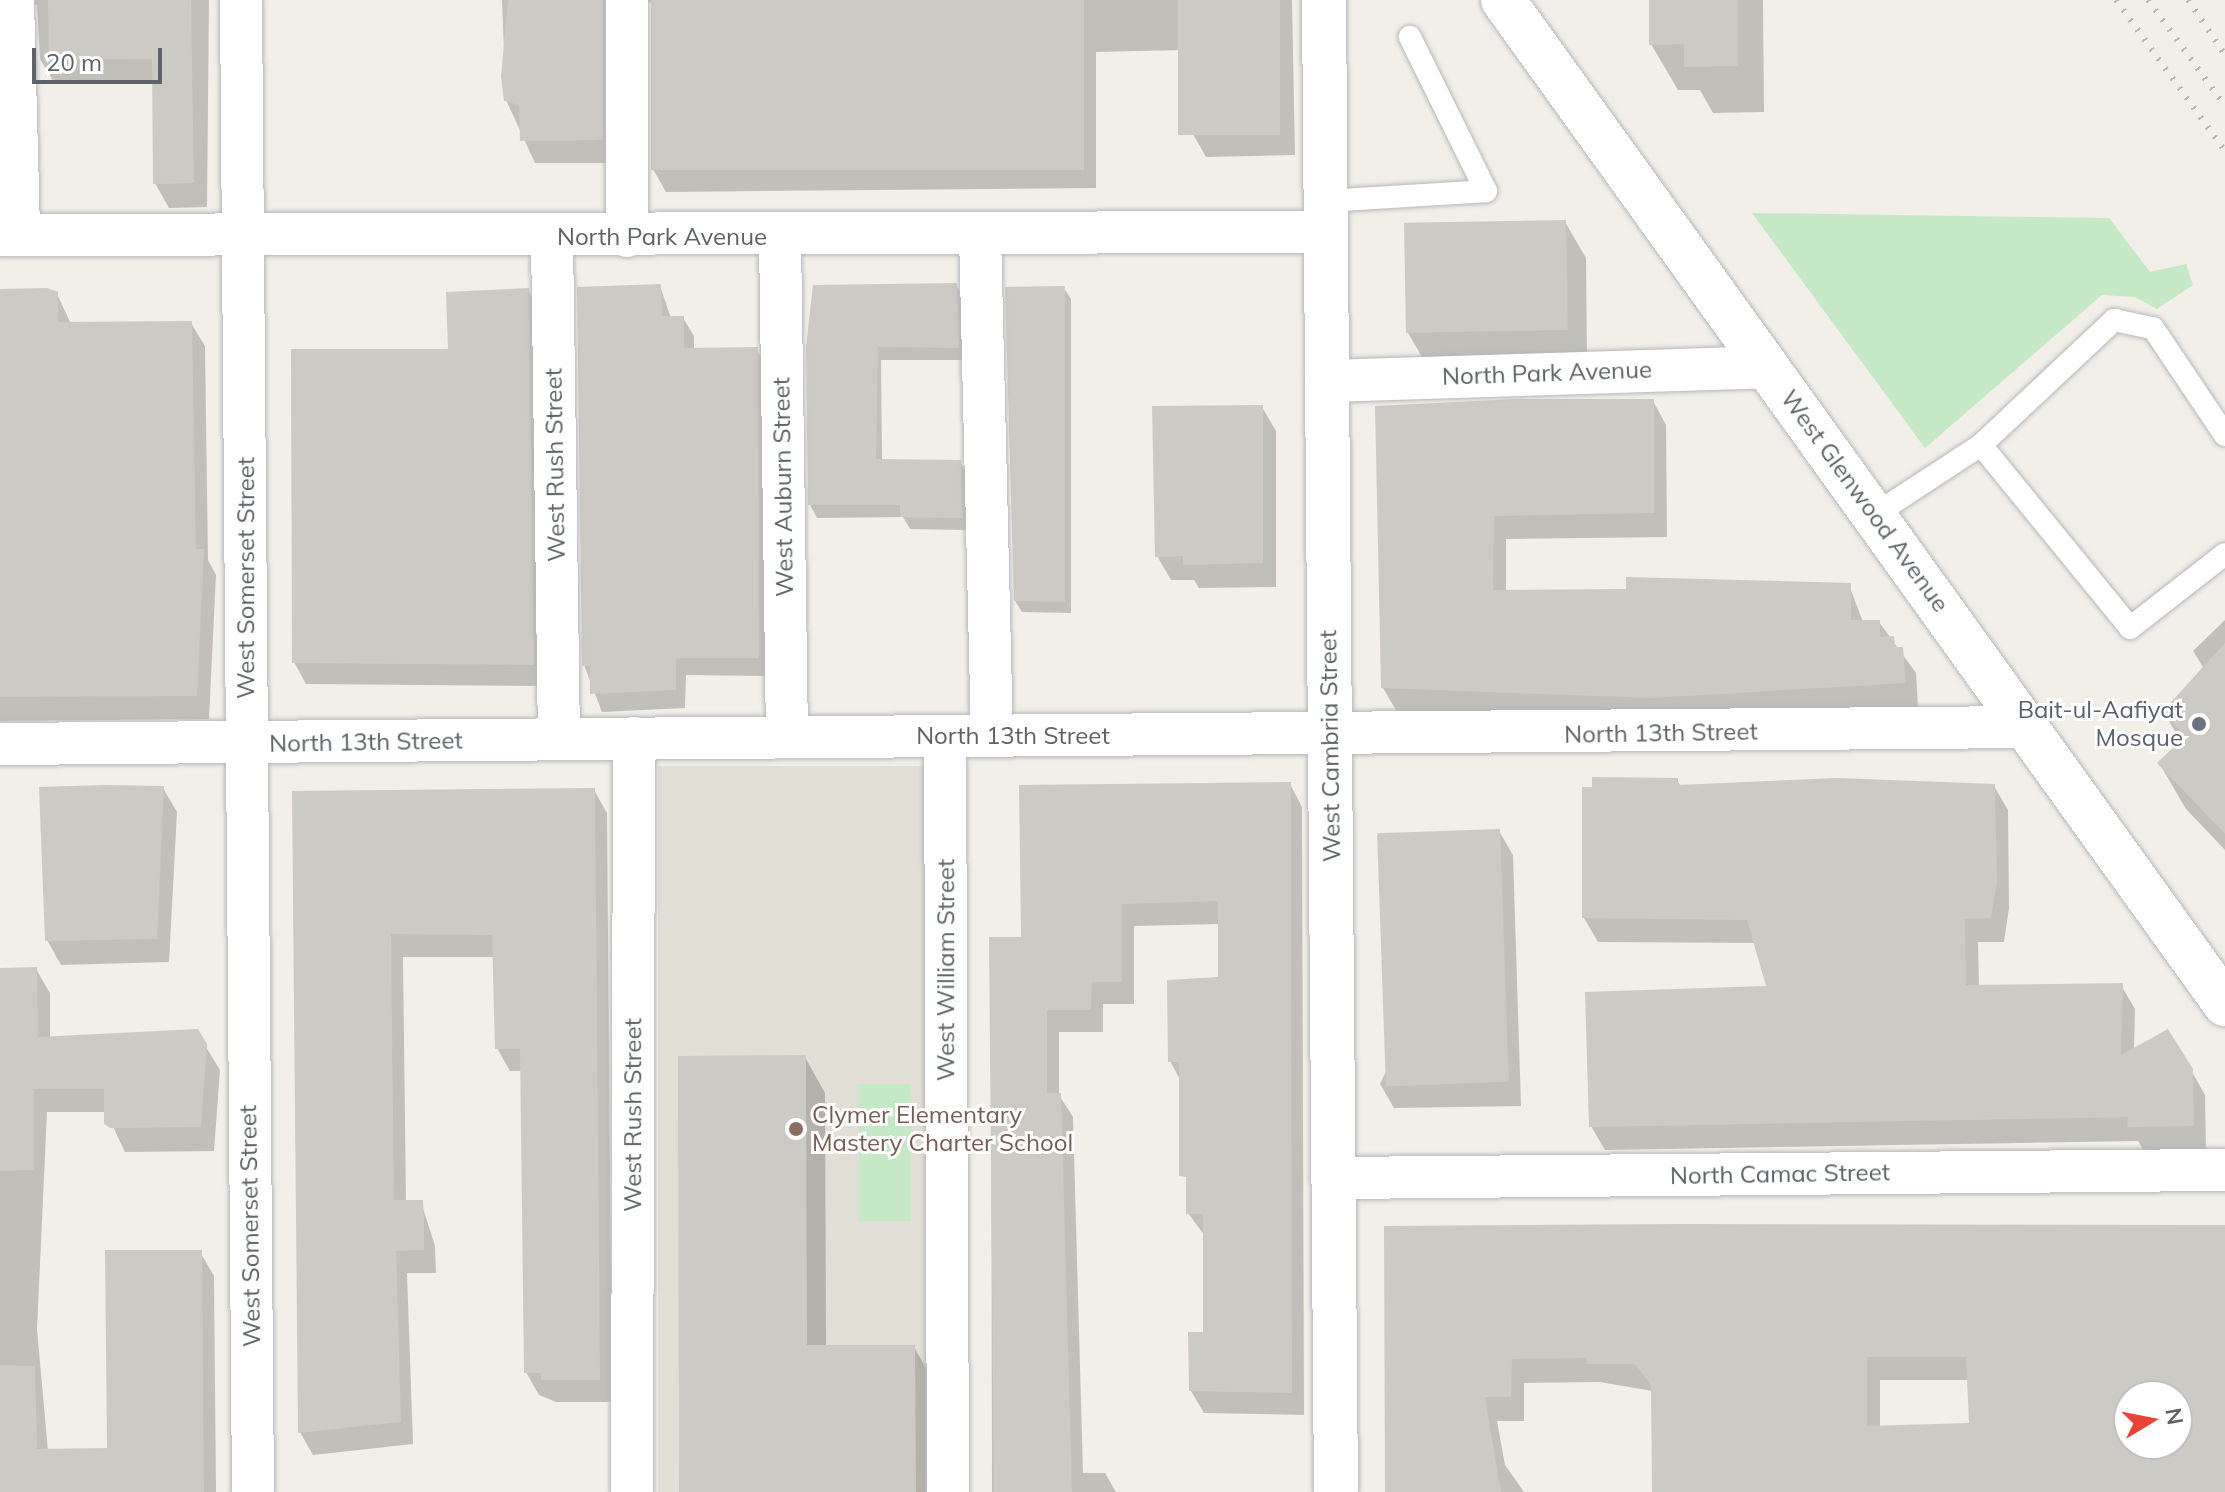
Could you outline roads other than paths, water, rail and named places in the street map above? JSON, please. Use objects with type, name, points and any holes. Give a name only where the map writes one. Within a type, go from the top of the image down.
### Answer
[{"type":"street","points":[[10,235],[13,0]]},
{"type":"street","name":"West Somerset Street","points":[[241,0],[253,1492]]},
{"type":"street","points":[[627,0],[627,236]]},
{"type":"street","name":"West Cambria Street","points":[[1324,0],[1336,1492]]},
{"type":"street","name":"West Glenwood Avenue","points":[[1503,0],[2225,1004]]},
{"type":"street","name":"North Park Avenue","points":[[10,235],[244,239],[980,234],[1324,217]]},
{"type":"street","points":[[980,234],[992,735]]},
{"type":"street","name":"West Auburn Street","points":[[780,236],[787,737]]},
{"type":"street","name":"West Rush Street","points":[[552,238],[559,739]]},
{"type":"street","name":"North Park Avenue","points":[[1326,381],[1768,367]]},
{"type":"street","name":"North 13th Street","points":[[0,744],[992,735],[1330,738],[2027,727]]},
{"type":"street","name":"West William Street","points":[[945,736],[948,1492]]},
{"type":"street","name":"West Rush Street","points":[[632,1492],[634,738]]},
{"type":"street","name":"North Camac Street","points":[[1335,1178],[2225,1170]]},
{"type":"lane","points":[[1324,217],[1486,191],[1410,37]]},
{"type":"lane","points":[[1874,515],[1981,445],[2114,320],[2153,328],[2225,435]]},
{"type":"lane","points":[[1981,445],[2130,628],[2225,554]]},
{"type":"railway","points":[[2116,0],[2225,151]]},
{"type":"railway","points":[[2148,0],[2225,106]]},
{"type":"railway","points":[[2188,0],[2225,55]]},
{"type":"place","name":"Bait-ul-Aafiyat Mosque","points":[[2199,724]]},
{"type":"place","name":"Clymer Elementary Mastery Charter School","points":[[796,1129]]}]
